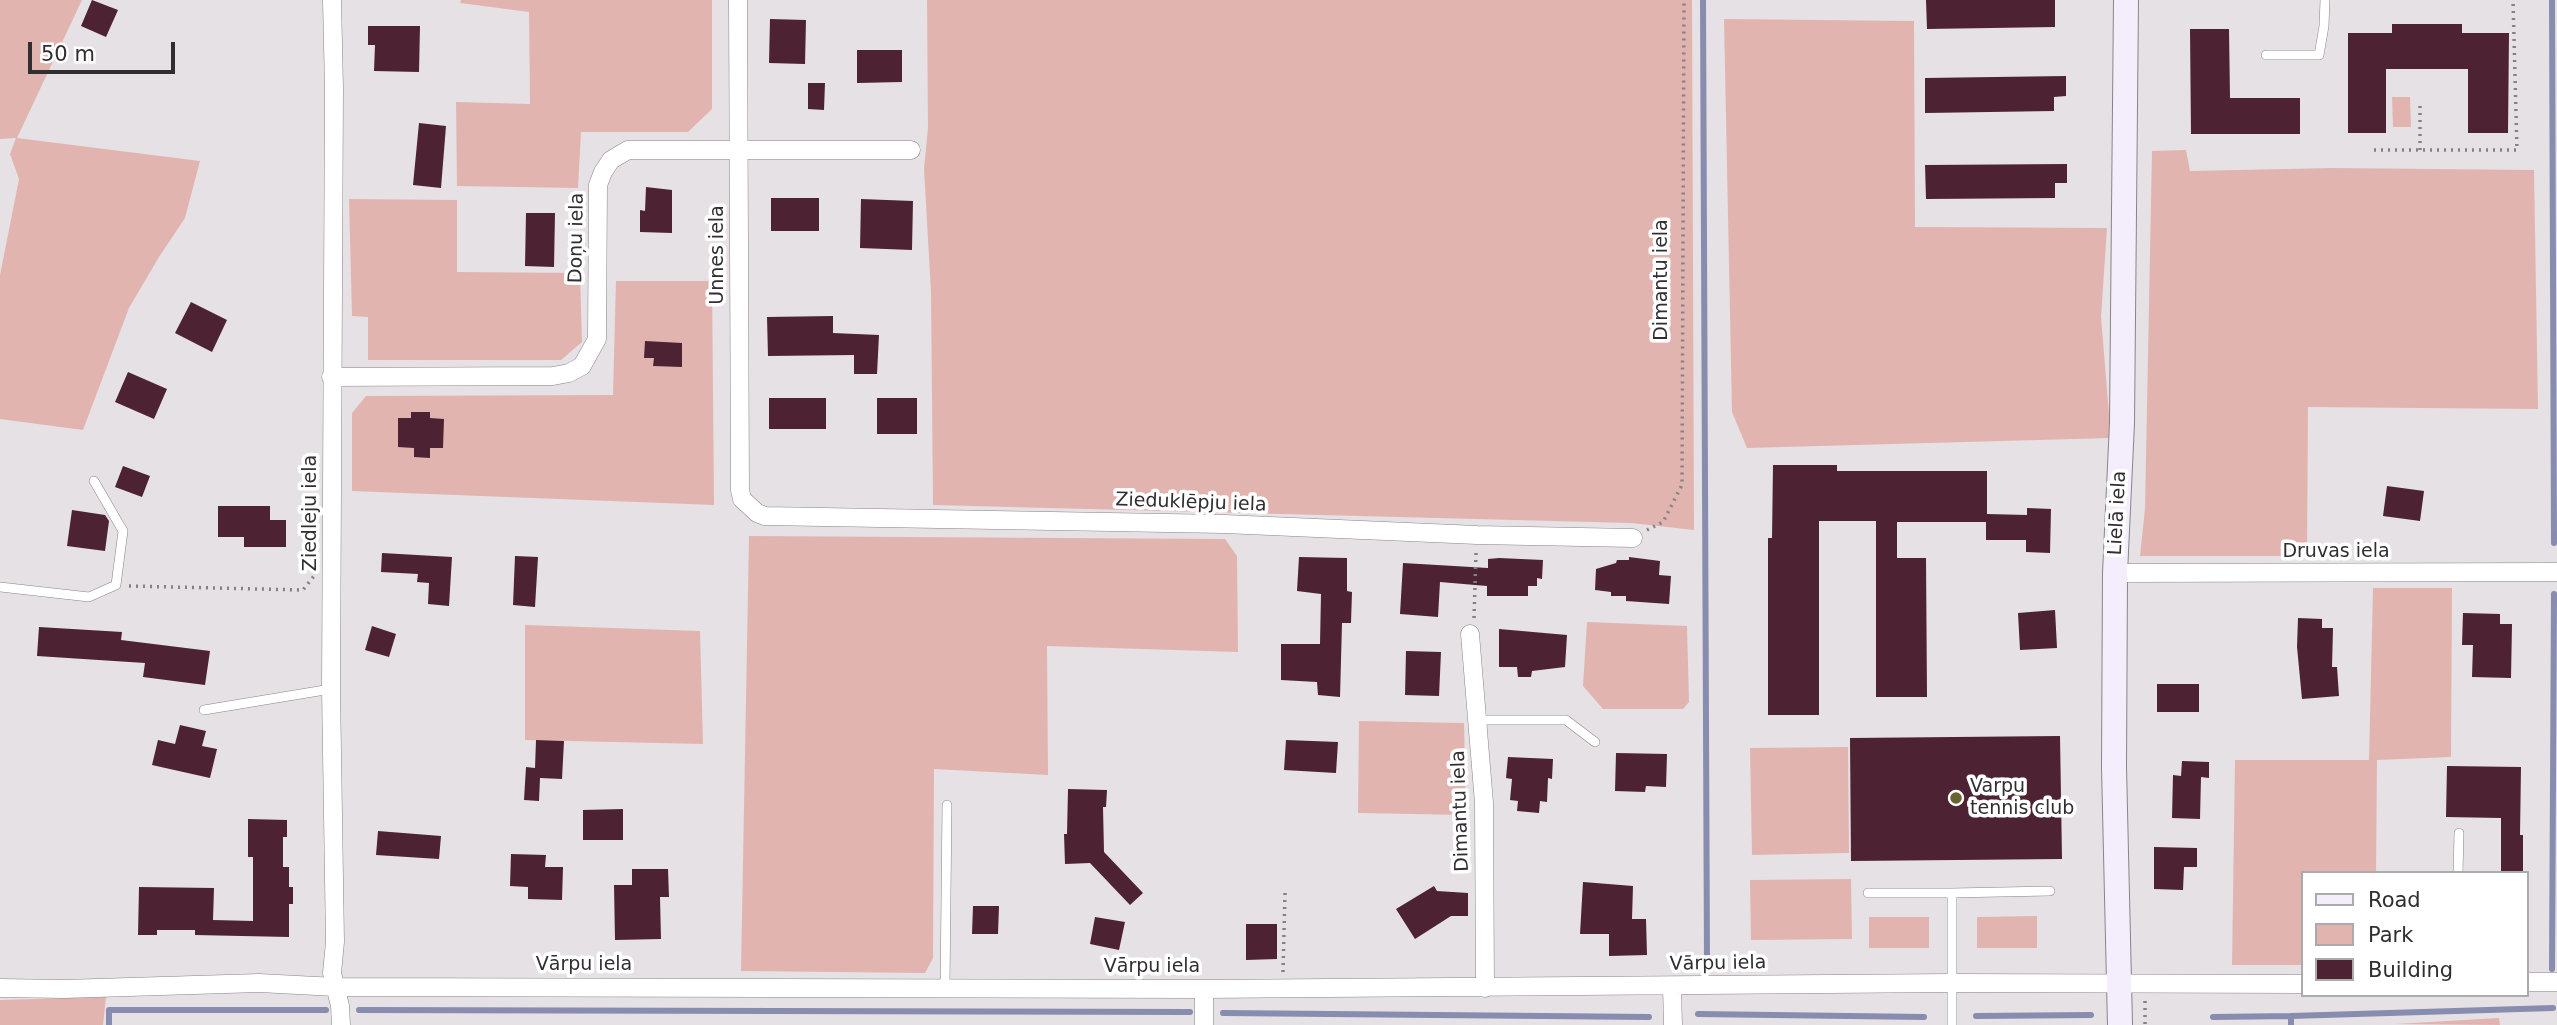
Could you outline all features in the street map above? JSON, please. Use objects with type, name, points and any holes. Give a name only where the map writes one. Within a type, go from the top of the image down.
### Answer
[{"type":"street","name":"Ziedleju iela","points":[[332,0],[334,102],[331,689],[335,942],[332,973],[337,987],[341,1025]]},
{"type":"street","name":"Unnes iela","points":[[738,0],[740,490],[748,508]]},
{"type":"street","name":"Lielā iela","points":[[2120,1025],[2114,767],[2115,573],[2122,423],[2126,0]]},
{"type":"street","name":"Doņu iela","points":[[331,377],[553,376],[569,373],[582,366],[597,339],[598,185],[611,160],[628,150],[739,152],[911,149]]},
{"type":"street","name":"Zieduklēpju iela","points":[[748,508],[765,516],[1224,524],[1477,535],[1633,538]]},
{"type":"street","name":"Druvas iela","points":[[2115,573],[2557,572]]},
{"type":"street","name":"Dimantu iela","points":[[1470,634],[1484,803],[1485,988]]},
{"type":"street","points":[[2529,982],[2557,982]]},
{"type":"street","name":"Vārpu iela","points":[[0,988],[64,989],[259,983],[337,987],[1203,989],[1952,983],[2302,984]]},
{"type":"street","points":[[1672,986],[1673,1025]]},
{"type":"street","points":[[1203,989],[1204,1025]]},
{"type":"lane","points":[[2266,55],[2319,55],[2325,0]]},
{"type":"lane","points":[[0,587],[89,597],[116,585],[123,531],[94,481]]},
{"type":"lane","points":[[204,710],[331,689]]},
{"type":"lane","points":[[1478,720],[1566,720],[1595,742]]},
{"type":"lane","points":[[945,987],[947,805]]},
{"type":"lane","points":[[2458,871],[2459,833]]},
{"type":"lane","points":[[1868,893],[2050,891]]},
{"type":"lane","points":[[1952,893],[1952,1025]]},
{"type":"path","name":"Dimantu iela","points":[[1633,538],[1663,522],[1682,485],[1684,0]]},
{"type":"path","points":[[2374,150],[2517,150],[2513,0]]},
{"type":"path","points":[[2420,105],[2420,150]]},
{"type":"path","points":[[1470,634],[1474,620],[1477,535]]},
{"type":"path","points":[[116,585],[303,590],[332,548]]},
{"type":"path","points":[[1283,988],[1285,893]]},
{"type":"green space","points":[[0,0],[82,0],[17,138],[200,161],[185,218],[129,308],[83,430],[0,419],[0,275],[19,179],[10,154],[16,138],[0,139]]},
{"type":"green space","points":[[461,0],[712,0],[712,109],[688,132],[581,132],[578,188],[457,186],[456,102],[530,104],[529,12],[460,3]]},
{"type":"green space","points":[[927,0],[1692,0],[1694,530],[1631,523],[933,505],[931,292],[924,169],[928,128]]},
{"type":"green space","points":[[1724,19],[1914,21],[1915,227],[2107,228],[2101,317],[2111,438],[1747,448],[1732,412]]},
{"type":"green space","points":[[2392,97],[2410,97],[2411,127],[2393,127]]},
{"type":"green space","points":[[2186,150],[2190,171],[2333,168],[2534,170],[2538,409],[2308,407],[2307,556],[2140,556],[2145,509],[2152,151]]},
{"type":"green space","points":[[349,199],[457,200],[457,272],[580,273],[582,342],[561,360],[368,360],[368,317],[352,316]]},
{"type":"green space","points":[[616,281],[712,281],[714,505],[352,491],[352,413],[366,396],[613,395]]},
{"type":"green space","points":[[749,536],[1225,539],[1237,556],[1238,652],[1047,646],[1048,775],[934,769],[933,958],[925,973],[741,971]]},
{"type":"green space","points":[[2373,588],[2452,588],[2451,757],[2377,760],[2376,871],[2302,871],[2302,965],[2232,965],[2235,760],[2369,760]]},
{"type":"green space","points":[[1587,622],[1687,626],[1689,702],[1683,709],[1603,709],[1583,686]]},
{"type":"green space","points":[[525,625],[700,631],[703,744],[525,740]]},
{"type":"green space","points":[[1359,721],[1464,723],[1466,815],[1358,813]]},
{"type":"green space","points":[[1848,747],[1849,853],[1752,855],[1750,748]]},
{"type":"green space","points":[[1851,879],[1852,939],[1751,940],[1750,880]]},
{"type":"green space","points":[[2037,916],[2037,948],[1977,948],[1977,917]]},
{"type":"green space","points":[[1869,917],[1929,917],[1929,948],[1869,948]]},
{"type":"green space","points":[[106,997],[103,1025],[0,1025],[0,1000]]},
{"type":"green space","points":[[2499,1018],[2500,1025],[2395,1024]]},
{"type":"building","points":[[92,0],[118,10],[106,37],[81,26]]},
{"type":"building","points":[[1926,0],[2055,0],[2055,27],[1927,29]]},
{"type":"building","points":[[770,19],[806,20],[805,64],[769,63]]},
{"type":"building","points":[[2392,24],[2462,24],[2462,33],[2509,33],[2508,133],[2468,133],[2468,69],[2386,69],[2386,133],[2348,133],[2348,33],[2392,33]]},
{"type":"building","points":[[368,26],[420,26],[419,72],[374,71],[375,45],[368,45]]},
{"type":"building","points":[[2190,29],[2229,29],[2230,98],[2300,98],[2300,134],[2191,134]]},
{"type":"building","points":[[857,50],[902,50],[902,82],[857,83]]},
{"type":"building","points":[[2066,76],[2066,96],[2054,97],[2054,111],[1925,113],[1925,78]]},
{"type":"building","points":[[808,83],[825,83],[824,110],[808,109]]},
{"type":"building","points":[[419,123],[446,126],[441,188],[413,185]]},
{"type":"building","points":[[2067,164],[2067,183],[2055,183],[2055,198],[1926,199],[1925,165]]},
{"type":"building","points":[[646,187],[672,190],[672,233],[640,232],[640,210],[645,211]]},
{"type":"building","points":[[771,198],[819,198],[819,231],[771,231]]},
{"type":"building","points":[[861,199],[913,201],[912,250],[860,248]]},
{"type":"building","points":[[526,213],[555,213],[554,267],[525,266]]},
{"type":"building","points":[[191,302],[227,320],[212,352],[175,333]]},
{"type":"building","points":[[833,316],[833,333],[879,335],[877,374],[854,374],[854,355],[768,356],[767,317]]},
{"type":"building","points":[[645,341],[682,343],[682,367],[653,366],[654,358],[644,358]]},
{"type":"building","points":[[128,372],[167,389],[154,419],[115,402]]},
{"type":"building","points":[[769,398],[826,398],[826,429],[769,429]]},
{"type":"building","points":[[877,398],[917,398],[917,434],[877,434]]},
{"type":"building","points":[[411,412],[430,412],[430,418],[444,419],[443,448],[430,448],[430,458],[414,457],[414,448],[398,447],[398,418],[411,418]]},
{"type":"building","points":[[1773,465],[1837,465],[1837,471],[1987,471],[1987,514],[2027,515],[2027,508],[2051,509],[2050,553],[2026,552],[2026,540],[1986,540],[1986,522],[1897,522],[1897,558],[1926,558],[1927,697],[1876,697],[1876,521],[1819,521],[1819,715],[1768,715],[1768,538],[1772,538]]},
{"type":"building","points":[[123,466],[150,476],[142,497],[115,487]]},
{"type":"building","points":[[2387,486],[2424,491],[2420,521],[2383,516]]},
{"type":"building","points":[[218,506],[270,506],[270,520],[286,520],[286,547],[244,547],[244,537],[218,537]]},
{"type":"building","points":[[72,510],[105,515],[109,521],[105,551],[67,546]]},
{"type":"building","points":[[382,553],[452,557],[449,606],[428,604],[429,583],[417,582],[418,574],[381,572]]},
{"type":"building","points":[[515,556],[538,557],[535,607],[513,605]]},
{"type":"building","points":[[1299,557],[1347,558],[1347,591],[1352,592],[1351,623],[1342,623],[1340,697],[1318,695],[1317,682],[1281,680],[1281,644],[1320,644],[1321,594],[1297,591]]},
{"type":"building","points":[[1629,557],[1660,561],[1659,575],[1671,576],[1669,604],[1626,601],[1626,596],[1611,596],[1611,592],[1595,590],[1596,569],[1616,563],[1617,560],[1629,560]]},
{"type":"building","points":[[1488,559],[1543,560],[1542,579],[1537,578],[1537,586],[1528,586],[1528,596],[1487,596],[1487,586],[1440,582],[1438,617],[1400,614],[1403,563],[1488,568]]},
{"type":"building","points":[[2055,610],[2057,648],[2020,650],[2018,613]]},
{"type":"building","points":[[2463,613],[2500,614],[2500,624],[2512,624],[2511,678],[2472,677],[2473,645],[2462,645]]},
{"type":"building","points":[[2298,618],[2322,619],[2322,628],[2333,628],[2332,667],[2337,667],[2339,696],[2302,699],[2297,647]]},
{"type":"building","points":[[372,626],[396,634],[389,657],[365,650]]},
{"type":"building","points":[[39,627],[122,632],[121,640],[210,651],[205,685],[143,677],[145,663],[37,656]]},
{"type":"building","points":[[1499,629],[1567,635],[1565,667],[1532,671],[1531,677],[1518,677],[1517,667],[1499,667]]},
{"type":"building","points":[[1406,651],[1441,652],[1439,696],[1405,695]]},
{"type":"building","points":[[2157,684],[2199,684],[2199,712],[2157,712]]},
{"type":"building","points":[[180,725],[206,731],[202,746],[217,749],[210,778],[152,765],[158,740],[175,744]]},
{"type":"building","name":"Varpu tennis club","points":[[2060,736],[2062,859],[1851,861],[1850,738]]},
{"type":"building","points":[[536,740],[564,741],[562,779],[540,778],[539,801],[524,800],[526,767],[535,768]]},
{"type":"building","points":[[1286,740],[1338,742],[1336,773],[1284,770]]},
{"type":"building","points":[[1616,753],[1667,754],[1666,787],[1646,786],[1645,792],[1615,791]]},
{"type":"building","points":[[1508,757],[1553,759],[1552,779],[1548,778],[1547,802],[1540,801],[1539,813],[1517,811],[1518,801],[1510,800],[1512,779],[1506,778]]},
{"type":"building","points":[[2182,761],[2209,762],[2209,778],[2201,777],[2200,819],[2172,818],[2173,775],[2181,776]]},
{"type":"building","points":[[2447,766],[2521,767],[2520,835],[2523,835],[2523,871],[2501,871],[2501,818],[2446,817]]},
{"type":"building","points":[[1068,789],[1107,790],[1106,807],[1103,807],[1104,852],[1143,893],[1130,905],[1090,863],[1065,864],[1064,834],[1067,834]]},
{"type":"building","points":[[623,809],[623,840],[583,840],[583,810]]},
{"type":"building","points":[[248,819],[287,820],[287,837],[283,837],[283,867],[289,867],[289,887],[293,887],[293,904],[289,904],[289,937],[195,935],[195,930],[157,930],[157,935],[138,935],[139,887],[214,888],[213,920],[253,921],[253,857],[248,857]]},
{"type":"building","points":[[378,831],[441,836],[439,859],[376,855]]},
{"type":"building","points":[[2154,847],[2197,848],[2197,867],[2184,867],[2183,890],[2154,889]]},
{"type":"building","points":[[511,854],[546,855],[545,867],[563,867],[562,900],[528,899],[528,887],[510,886]]},
{"type":"building","points":[[632,869],[668,869],[669,897],[660,897],[661,939],[615,940],[614,885],[632,885]]},
{"type":"building","points":[[1583,882],[1633,886],[1632,919],[1646,919],[1647,955],[1609,956],[1609,934],[1580,934]]},
{"type":"building","points":[[1434,886],[1437,891],[1468,893],[1468,916],[1451,916],[1415,939],[1396,909]]},
{"type":"building","points":[[973,906],[999,906],[998,934],[972,934]]},
{"type":"building","points":[[1095,917],[1125,922],[1119,950],[1090,944]]},
{"type":"building","points":[[1246,924],[1277,924],[1277,959],[1246,960]]},
{"type":"waterway","points":[[1703,0],[1707,967]]},
{"type":"waterway","points":[[2552,0],[2554,543]]},
{"type":"waterway","points":[[2552,969],[2554,594]]},
{"type":"waterway","points":[[2291,1016],[2553,1008]]},
{"type":"waterway","points":[[109,1025],[109,1010],[326,1010]]},
{"type":"waterway","points":[[359,1010],[1190,1012]]},
{"type":"waterway","points":[[1223,1013],[1649,1017]]},
{"type":"waterway","points":[[1698,1014],[1924,1017]]},
{"type":"waterway","points":[[1976,1016],[2091,1015]]},
{"type":"waterway","points":[[2213,1017],[2291,1016],[2291,1025]]},
{"type":"place","name":"Varpu tennis club","points":[[1956,798]]}]
